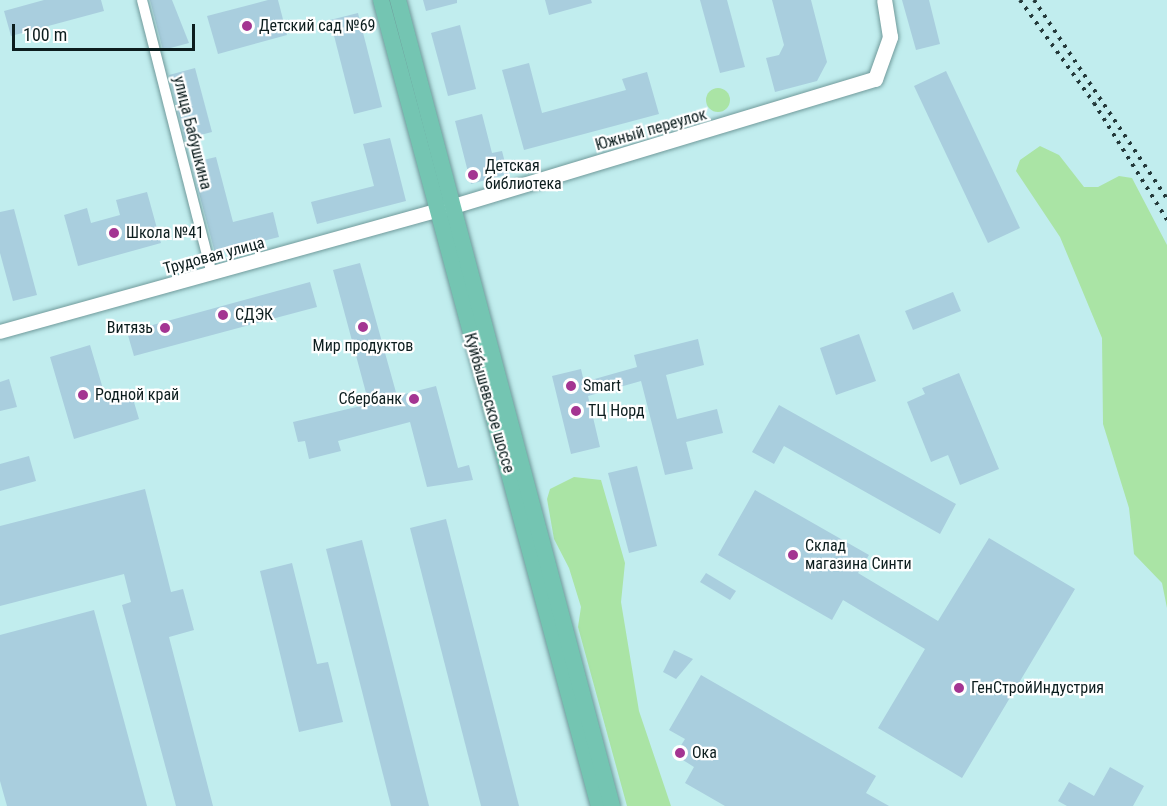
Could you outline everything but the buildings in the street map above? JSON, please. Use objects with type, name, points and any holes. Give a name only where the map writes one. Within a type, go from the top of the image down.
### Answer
[{"type":"main road","name":"Куйбышевское шоссе","points":[[381,0],[443,209],[612,806]]},
{"type":"main road","name":"Куйбышевское шоссе","points":[[398,0],[443,209],[599,806]]},
{"type":"main road","name":"Южный переулок","points":[[443,209],[875,79],[890,37],[884,0]]},
{"type":"street","name":"улица Бабушкина","points":[[142,0],[212,274]]},
{"type":"street","name":"Трудовая улица","points":[[0,332],[443,209]]},
{"type":"green space","points":[[718,88],[723,89],[729,95],[729,105],[723,111],[718,112],[713,111],[707,105],[706,100],[707,95],[713,89]]},
{"type":"green space","points":[[1040,146],[1059,155],[1084,187],[1098,187],[1119,176],[1132,178],[1167,245],[1167,608],[1162,583],[1134,554],[1129,508],[1103,424],[1102,338],[1060,237],[1016,171],[1020,160]]},
{"type":"green space","points":[[574,477],[601,480],[625,563],[621,602],[639,711],[671,806],[627,806],[578,627],[581,607],[569,568],[554,539],[547,499],[550,489]]},
{"type":"railway","points":[[1020,0],[1094,103],[1167,220]]},
{"type":"railway","points":[[1034,0],[1167,199]]},
{"type":"place","name":"Детский сад №69","points":[[247,26]]},
{"type":"place","name":"Детская библиотека","points":[[473,175]]},
{"type":"place","name":"Школа №41","points":[[114,233]]},
{"type":"place","name":"СДЭК","points":[[223,315]]},
{"type":"place","name":"Мир продуктов","points":[[363,327]]},
{"type":"place","name":"Витязь","points":[[165,328]]},
{"type":"place","name":"Smart","points":[[571,386]]},
{"type":"place","name":"Родной край","points":[[83,395]]},
{"type":"place","name":"Сбербанк","points":[[414,399]]},
{"type":"place","name":"ТЦ Норд","points":[[576,411]]},
{"type":"place","name":"Склад магазина Синти","points":[[793,555]]},
{"type":"place","name":"ГенСтройИндустрия","points":[[959,688]]},
{"type":"place","name":"Ока","points":[[680,753]]}]
